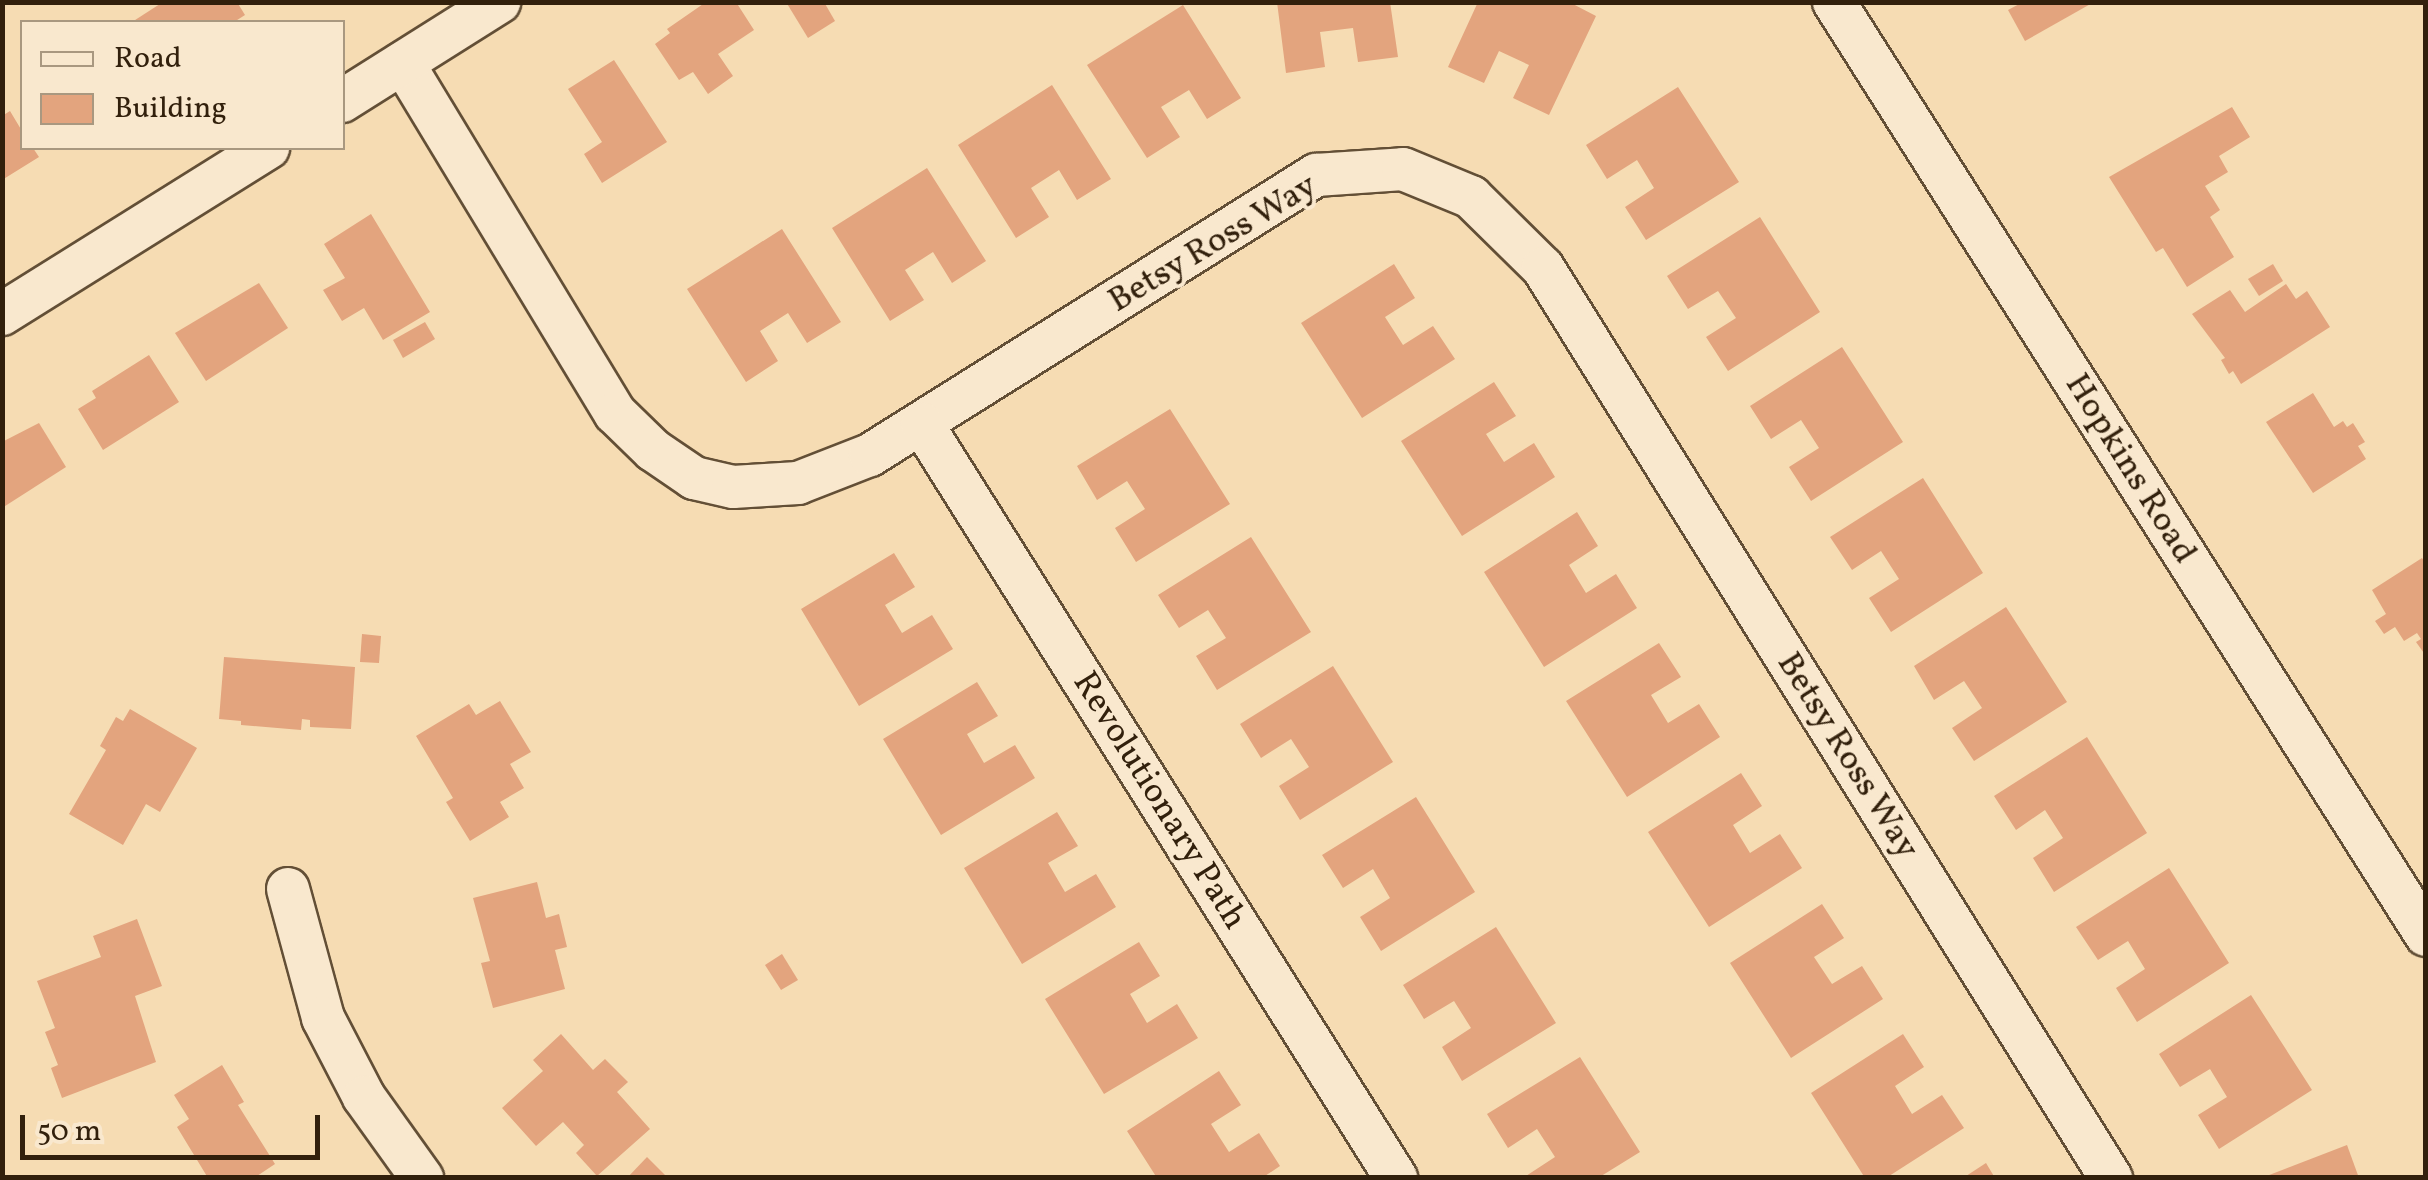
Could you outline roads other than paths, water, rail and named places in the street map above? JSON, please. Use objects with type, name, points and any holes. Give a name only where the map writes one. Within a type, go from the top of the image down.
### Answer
[{"type":"street","points":[[345,99],[500,2]]},
{"type":"street","name":"Hopkins Road","points":[[1834,2],[2426,935]]},
{"type":"street","name":"Betsy Ross Way","points":[[403,63],[615,414],[653,450],[694,478],[733,488],[798,483],[870,455],[1316,176],[1403,168],[1471,197],[1543,268],[2111,1178]]},
{"type":"street","points":[[2,314],[265,150]]},
{"type":"street","name":"Revolutionary Path","points":[[922,424],[1396,1178]]},
{"type":"street","points":[[288,889],[323,1018],[364,1097],[422,1178]]}]
